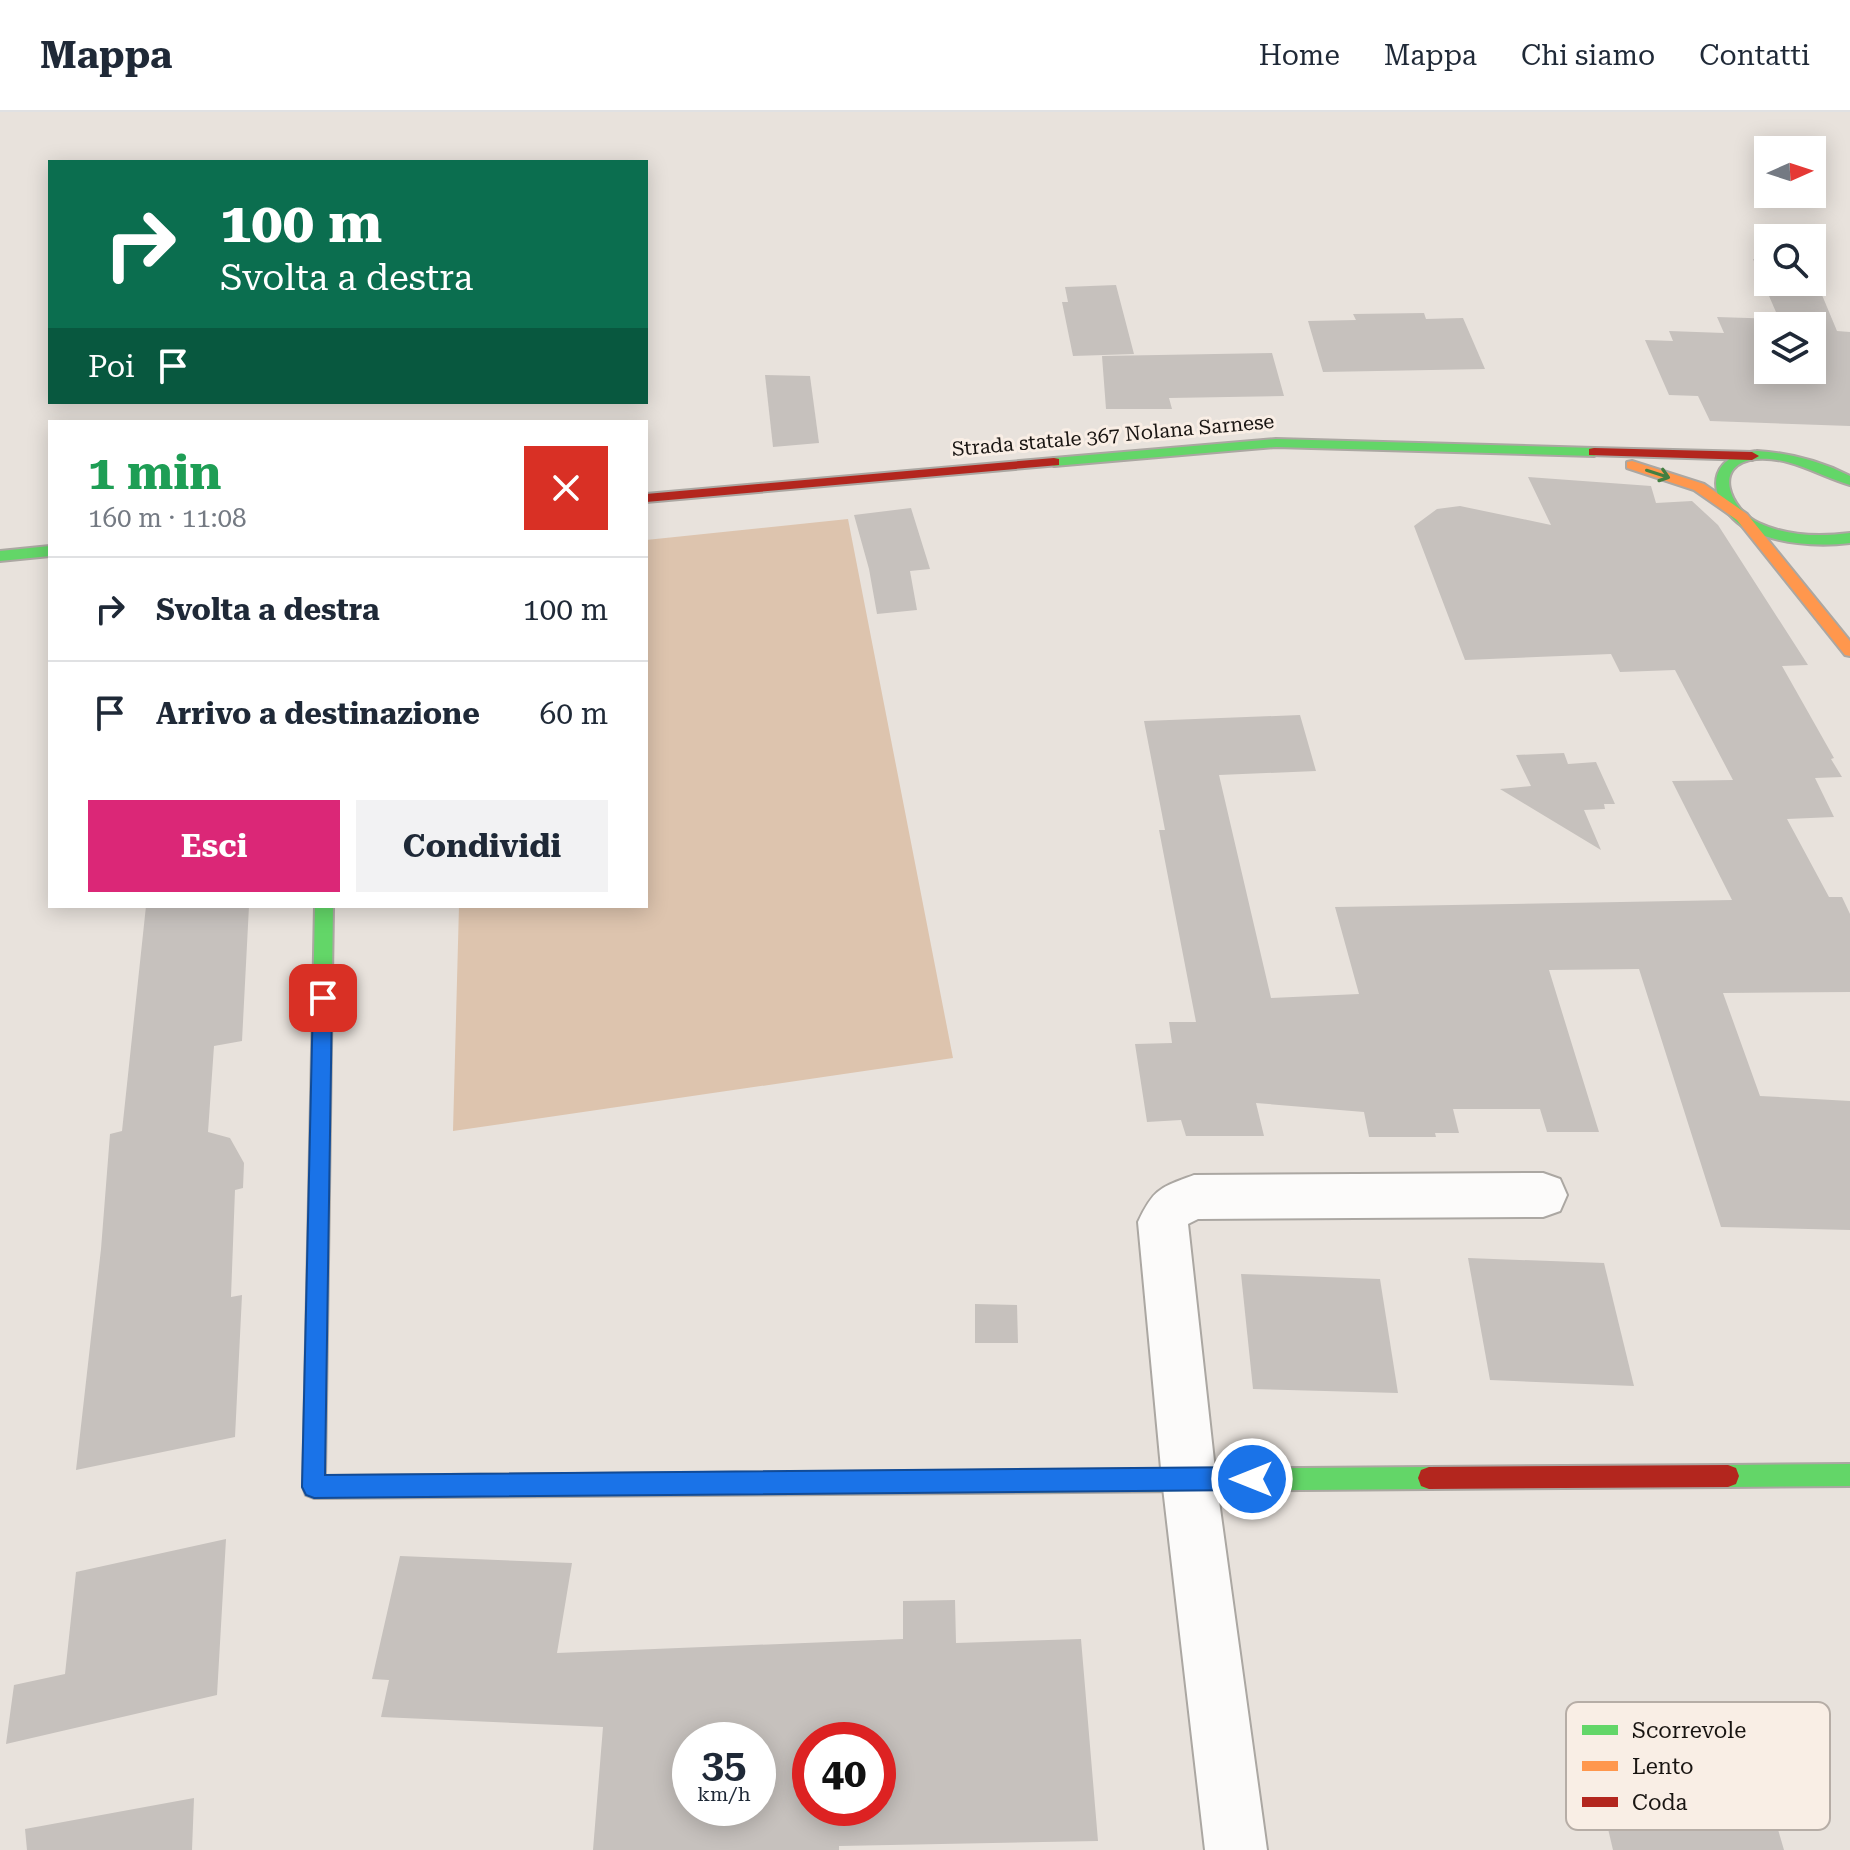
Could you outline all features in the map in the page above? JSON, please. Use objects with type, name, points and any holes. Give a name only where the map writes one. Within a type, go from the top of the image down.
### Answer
[{"type":"main road","name":"Strada statale 367 Nolana Sarnese","points":[[648,498],[1276,443],[1787,455],[1823,465]]},
{"type":"main road","points":[[1584,450],[1699,487],[1742,517],[1780,537],[1824,543],[1850,538]]},
{"type":"main road","points":[[1752,456],[1726,470],[1722,492],[1729,505],[1850,651]]},
{"type":"main road","points":[[1823,465],[1850,464]]},
{"type":"main road","points":[[1823,465],[1850,481]]},
{"type":"main road","points":[[0,556],[48,551]]},
{"type":"main road","points":[[324,908],[314,1487],[1850,1475]]},
{"type":"street","points":[[1236,1850],[1189,1479],[1163,1222],[1171,1208],[1194,1197],[1543,1195]]},
{"type":"shaded area","points":[[848,519],[953,1058],[453,1131],[459,908],[648,908],[648,540]]},
{"type":"building","points":[[1116,285],[1134,354],[1073,356],[1062,302],[1068,302],[1065,287]]},
{"type":"building","points":[[1769,296],[1822,296],[1837,331],[1850,332],[1850,426],[1710,421],[1698,396],[1669,395],[1645,340],[1673,341],[1669,331],[1724,333],[1717,317],[1754,318],[1754,384],[1826,384],[1826,312],[1776,312]]},
{"type":"building","points":[[1424,313],[1426,319],[1463,318],[1485,369],[1323,372],[1308,321],[1356,320],[1353,314]]},
{"type":"building","points":[[1272,353],[1284,396],[1169,398],[1172,409],[1106,409],[1102,356]]},
{"type":"building","points":[[765,375],[810,376],[819,443],[773,447]]},
{"type":"building","points":[[1528,477],[1651,486],[1656,503],[1692,501],[1718,525],[1808,665],[1782,666],[1842,777],[1815,778],[1834,817],[1787,819],[1829,897],[1842,897],[1850,914],[1850,992],[1723,993],[1760,1096],[1850,1101],[1850,1230],[1721,1227],[1639,969],[1549,970],[1599,1132],[1547,1132],[1540,1109],[1453,1109],[1459,1133],[1435,1133],[1436,1137],[1369,1137],[1364,1112],[1256,1103],[1264,1136],[1186,1136],[1181,1120],[1147,1122],[1135,1044],[1172,1043],[1169,1022],[1196,1022],[1159,830],[1165,830],[1144,721],[1300,715],[1316,771],[1219,775],[1271,998],[1359,994],[1335,907],[1732,900],[1672,781],[1733,780],[1675,670],[1620,672],[1611,654],[1465,660],[1414,526],[1437,509],[1460,506],[1551,525]]},
{"type":"building","points":[[911,508],[930,569],[910,571],[917,610],[877,614],[854,515]]},
{"type":"building","points":[[1564,753],[1568,764],[1596,762],[1615,804],[1604,804],[1605,809],[1584,810],[1601,850],[1500,789],[1531,786],[1516,755]]},
{"type":"building","points":[[146,908],[249,908],[242,1041],[214,1046],[208,1132],[230,1138],[244,1163],[243,1188],[235,1190],[231,1297],[242,1295],[235,1437],[76,1470],[101,1249],[110,1134],[122,1131]]},
{"type":"building","points":[[1468,1258],[1604,1263],[1634,1386],[1490,1380]]},
{"type":"building","points":[[1241,1274],[1380,1279],[1398,1393],[1253,1389]]},
{"type":"building","points":[[975,1304],[1017,1305],[1018,1343],[975,1343]]},
{"type":"building","points":[[226,1539],[217,1695],[6,1744],[14,1685],[65,1674],[76,1572]]},
{"type":"building","points":[[400,1556],[572,1563],[557,1653],[903,1639],[903,1601],[955,1600],[956,1643],[1081,1639],[1098,1841],[839,1846],[839,1850],[593,1850],[603,1727],[381,1717],[389,1680],[372,1679]]},
{"type":"building","points":[[194,1798],[192,1850],[27,1850],[25,1829]]},
{"type":"building","points":[[1608,1830],[1778,1830],[1784,1850],[1613,1850]]},
{"type":"traffic: fast","points":[[1054,462],[1276,443],[1594,452]]},
{"type":"traffic: fast","points":[[1850,481],[1799,461],[1757,455],[1740,458],[1727,467],[1722,484],[1725,501],[1736,515],[1752,526],[1794,538],[1850,538]]},
{"type":"traffic: fast","points":[[0,556],[48,551]]},
{"type":"traffic: fast","points":[[324,908],[314,1487],[442,1486]]},
{"type":"traffic: fast","points":[[1728,1476],[1850,1475]]},
{"type":"traffic: fast","points":[[963,1482],[1429,1478]]},
{"type":"traffic: slow","points":[[1632,465],[1699,487],[1742,517],[1850,651]]},
{"type":"traffic: slow","points":[[442,1486],[963,1482]]},
{"type":"traffic: jam","points":[[1594,452],[1752,456]]},
{"type":"traffic: jam","points":[[648,498],[1054,462]]},
{"type":"traffic: jam","points":[[1429,1478],[1728,1476]]},
{"type":"route","points":[[323,998],[314,1487],[1252,1479]]}]
